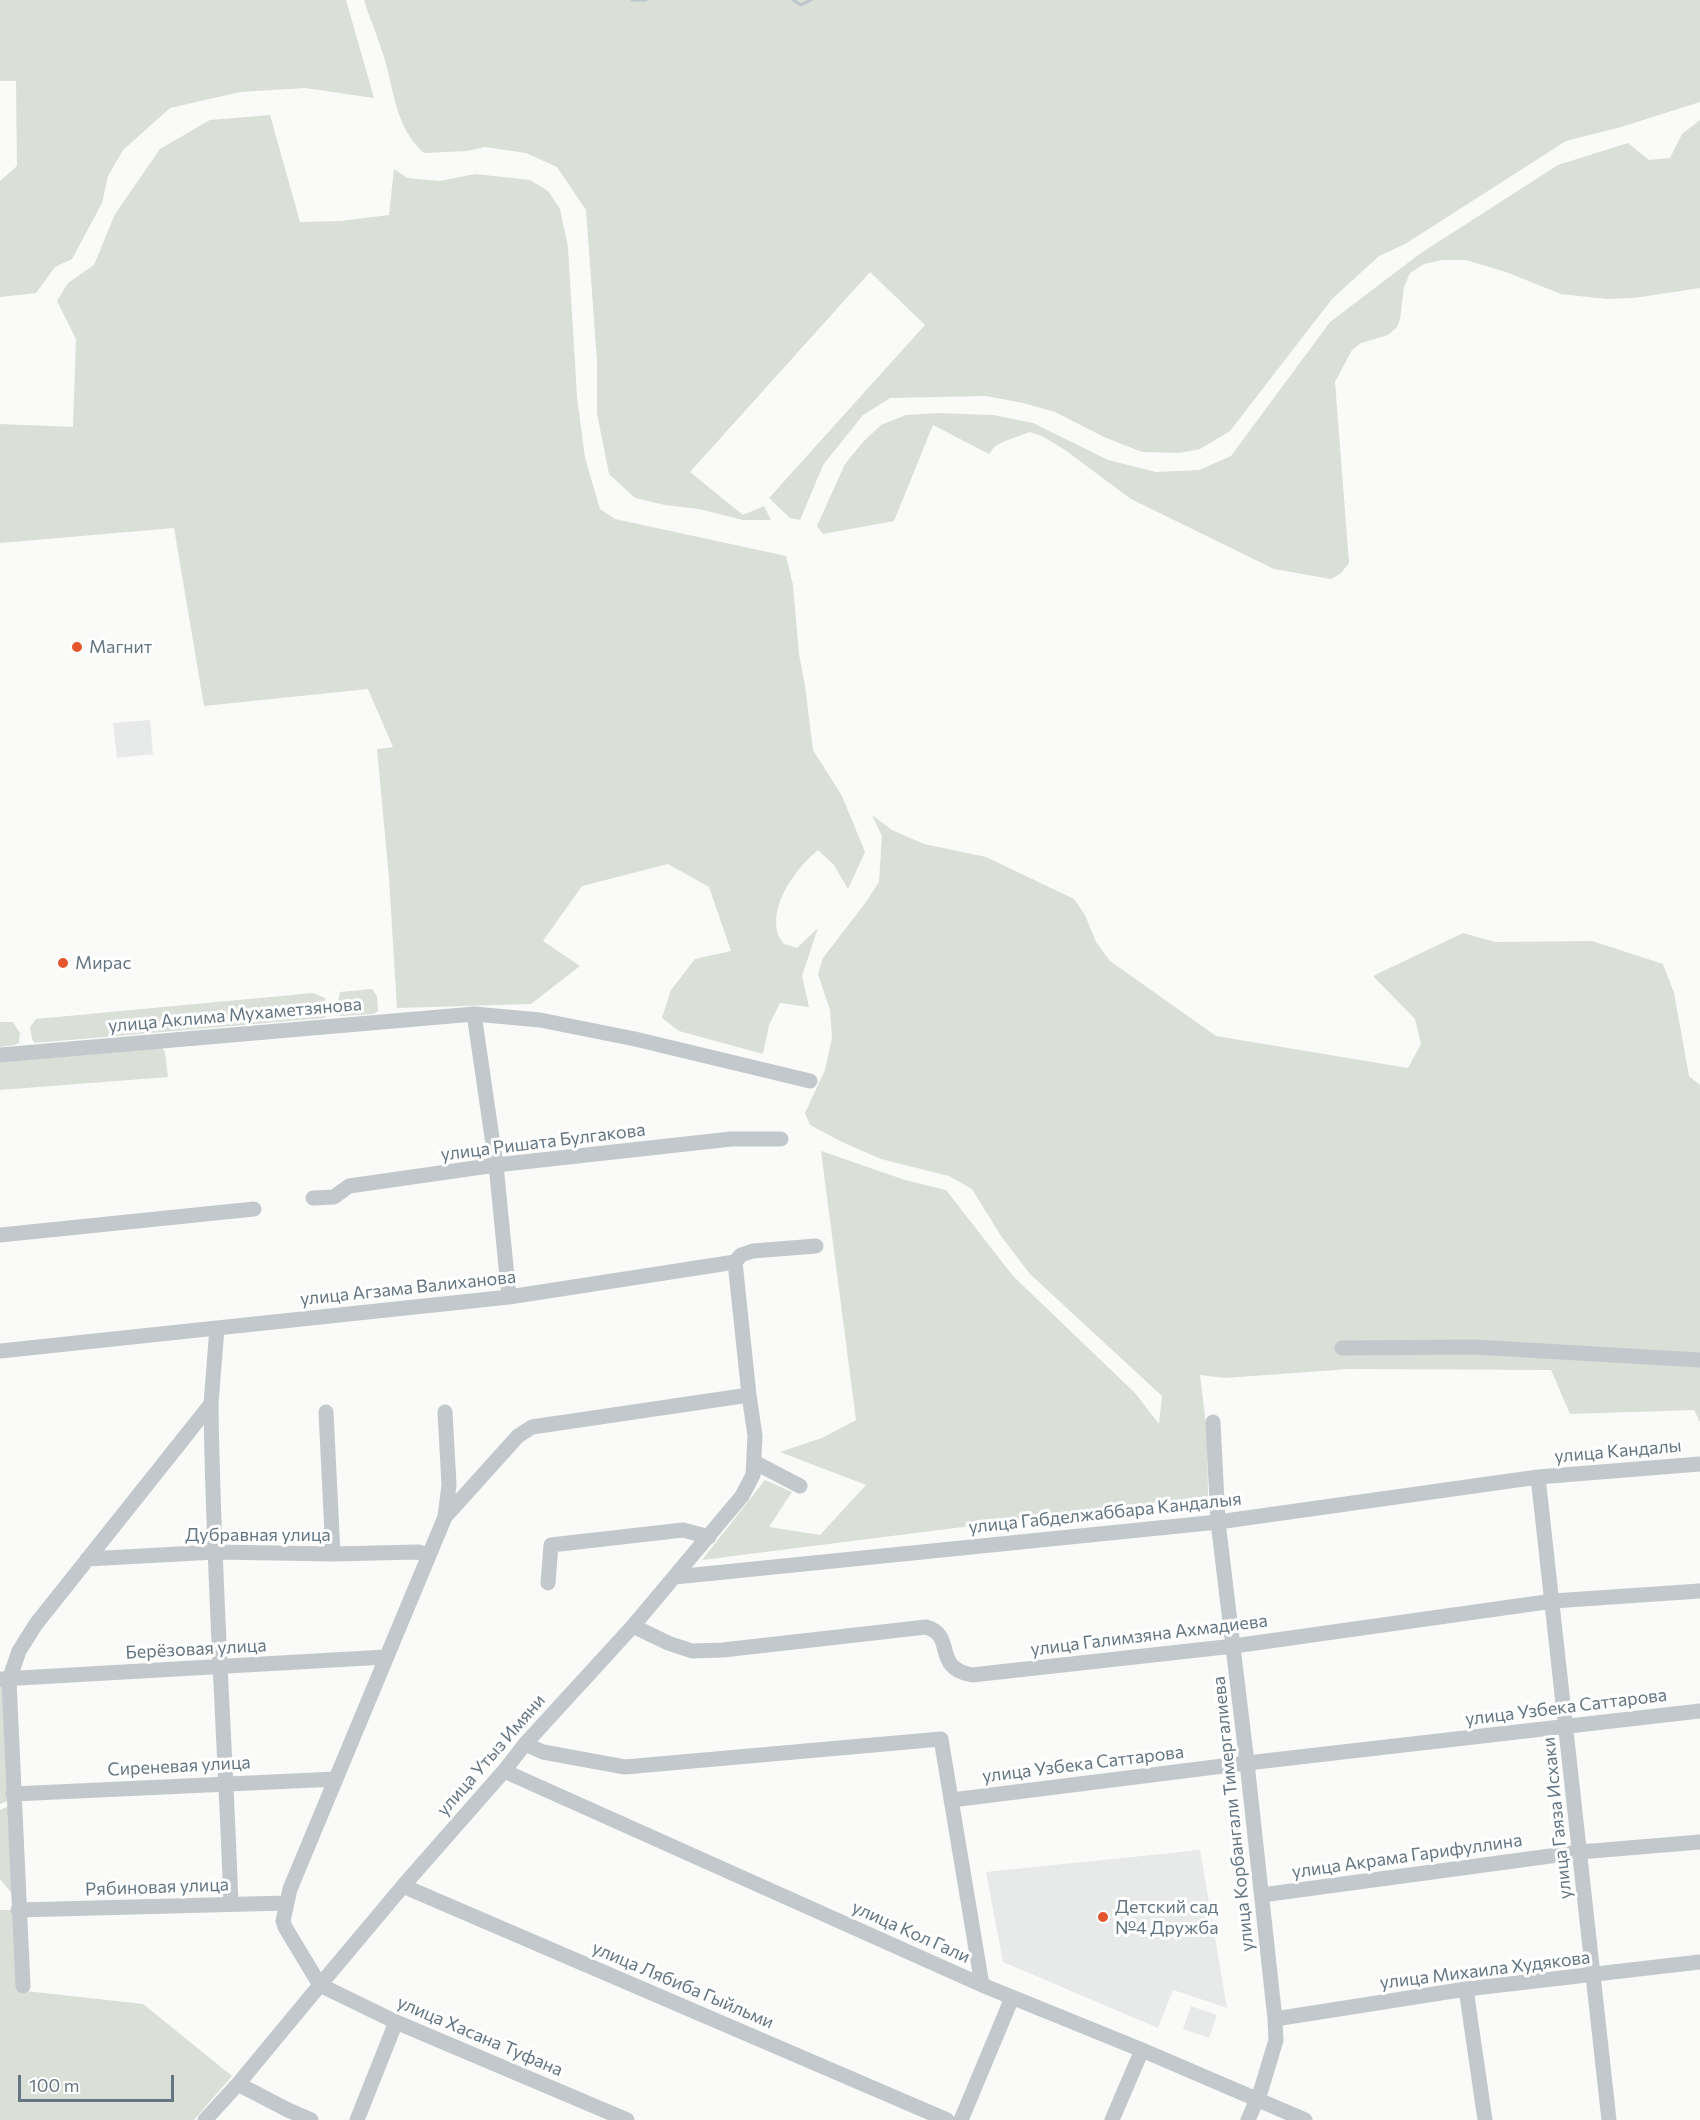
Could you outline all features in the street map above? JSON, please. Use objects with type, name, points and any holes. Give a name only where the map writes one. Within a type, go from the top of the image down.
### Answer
[{"type":"street","name":"улица Аклима Мухаметзянова","points":[[0,1055],[474,1014],[540,1020],[635,1039],[810,1081]]},
{"type":"street","points":[[474,1014],[496,1165],[509,1297]]},
{"type":"street","name":"улица Ришата Булгакова","points":[[313,1198],[334,1197],[349,1186],[496,1165],[731,1139],[781,1139]]},
{"type":"street","points":[[0,1234],[254,1209]]},
{"type":"street","name":"улица Агзама Валиханова","points":[[0,1351],[509,1297],[735,1262],[741,1255],[753,1251],[816,1246]]},
{"type":"street","name":"улица Утыз Имяни","points":[[204,2120],[238,2084],[525,1744],[633,1626],[742,1496],[753,1475],[755,1436],[735,1262]]},
{"type":"street","points":[[217,1328],[211,1404],[214,1552],[222,1666],[231,1904]]},
{"type":"street","points":[[1342,1348],[1474,1347],[1700,1360]]},
{"type":"street","points":[[445,1517],[518,1436],[532,1427],[749,1395]]},
{"type":"street","points":[[23,1986],[23,1910],[18,1794],[5,1680],[36,1624],[211,1404]]},
{"type":"street","points":[[320,1985],[285,1927],[283,1921],[286,1903],[385,1657],[445,1517],[449,1485],[445,1412]]},
{"type":"street","points":[[326,1413],[333,1554]]},
{"type":"street","name":"улица Корбангали Тимергалиева","points":[[1213,1422],[1218,1522],[1275,2019],[1276,2040],[1261,2090],[1248,2120]]},
{"type":"street","points":[[754,1462],[800,1486]]},
{"type":"street","name":"улица Кандалы","points":[[1538,1477],[1700,1464]]},
{"type":"street","name":"улица Габделжаббара Кандалыя","points":[[675,1577],[1218,1522],[1538,1477]]},
{"type":"street","name":"улица Гаяза Исхаки","points":[[1538,1477],[1609,2120]]},
{"type":"street","points":[[548,1583],[551,1545],[683,1530],[709,1536]]},
{"type":"street","name":"Дубравная улица","points":[[87,1559],[214,1552],[333,1554],[417,1552],[428,1555]]},
{"type":"street","name":"улица Галимзяна Ахмадиева","points":[[633,1626],[668,1643],[692,1651],[723,1650],[926,1627],[940,1636],[944,1643],[945,1656],[951,1666],[960,1672],[972,1675],[1234,1646],[1553,1600],[1700,1591]]},
{"type":"street","name":"Берёзовая улица","points":[[5,1680],[385,1657]]},
{"type":"street","name":"улица Узбека Саттарова","points":[[952,1800],[1247,1763],[1700,1711]]},
{"type":"street","points":[[525,1744],[543,1752],[625,1767],[942,1738],[982,1985]]},
{"type":"street","name":"улица Кол Гали","points":[[504,1771],[982,1985],[1305,2120]]},
{"type":"street","name":"Сиреневая улица","points":[[18,1794],[336,1779]]},
{"type":"street","name":"улица Акрама Гарифуллина","points":[[1262,1895],[1580,1852],[1700,1842]]},
{"type":"street","name":"улица Лябиба Гыйльми","points":[[403,1886],[947,2120]]},
{"type":"street","name":"Рябиновая улица","points":[[23,1910],[286,1903]]},
{"type":"street","name":"улица Михаила Худякова","points":[[1275,2019],[1466,1989],[1700,1962]]},
{"type":"street","name":"улица Хасана Туфана","points":[[320,1985],[396,2022],[627,2120]]},
{"type":"street","points":[[1466,1989],[1485,2120]]},
{"type":"street","points":[[961,2120],[1012,1998]]},
{"type":"street","points":[[357,2120],[396,2022]]},
{"type":"street","points":[[1112,2120],[1142,2050]]},
{"type":"street","points":[[238,2084],[311,2120]]},
{"type":"shaded area","points":[[0,0],[346,0],[374,98],[305,88],[240,92],[170,108],[123,150],[108,176],[102,203],[72,259],[55,267],[36,293],[0,297],[0,181],[17,166],[16,81],[0,81]]},
{"type":"shaded area","points":[[364,0],[1700,0],[1700,102],[1621,127],[1566,141],[1405,244],[1379,256],[1332,299],[1230,431],[1200,449],[1179,453],[1142,452],[1104,437],[1055,412],[986,396],[890,398],[863,415],[823,465],[800,520],[790,518],[769,498],[925,325],[870,272],[690,472],[743,515],[764,506],[771,520],[743,520],[699,509],[665,505],[635,498],[609,474],[597,413],[597,361],[586,210],[557,167],[526,153],[485,147],[467,151],[424,153],[406,130],[400,117],[386,62]]},
{"type":"shaded area","points":[[270,115],[300,222],[341,221],[389,215],[394,169],[407,178],[440,181],[475,174],[530,180],[548,191],[560,209],[568,247],[577,397],[585,458],[600,509],[615,519],[786,556],[793,585],[799,654],[813,750],[842,796],[865,852],[848,889],[834,865],[818,850],[794,875],[787,886],[776,920],[777,933],[784,944],[797,948],[818,928],[802,976],[809,1007],[780,1003],[769,1025],[763,1054],[679,1031],[662,1018],[671,990],[695,959],[731,951],[709,887],[668,864],[582,886],[543,941],[580,966],[531,1004],[397,1008],[389,878],[377,749],[393,747],[368,689],[204,706],[174,528],[0,543],[0,424],[73,427],[76,339],[57,301],[68,283],[94,265],[115,214],[160,149],[210,120]]},
{"type":"shaded area","points":[[1700,120],[1700,288],[1634,298],[1606,299],[1561,294],[1506,272],[1466,260],[1442,260],[1424,264],[1410,273],[1404,287],[1397,327],[1388,335],[1361,343],[1352,350],[1335,382],[1349,563],[1340,574],[1331,579],[1274,569],[1131,499],[1065,450],[1042,436],[1030,432],[995,446],[989,454],[933,425],[894,521],[823,534],[817,526],[845,464],[881,425],[906,415],[939,413],[993,415],[1033,423],[1108,460],[1156,472],[1199,470],[1231,456],[1330,322],[1421,253],[1558,165],[1628,143],[1649,160],[1670,158],[1682,134]]},
{"type":"shaded area","points":[[150,720],[153,754],[117,758],[113,723]]},
{"type":"shaded area","points":[[872,815],[892,830],[924,844],[986,857],[1074,899],[1085,915],[1096,942],[1110,961],[1216,1036],[1408,1068],[1421,1044],[1415,1019],[1373,976],[1463,933],[1495,942],[1592,941],[1663,964],[1674,993],[1689,1076],[1700,1085],[1700,1422],[1694,1410],[1570,1414],[1551,1370],[1349,1369],[1225,1378],[1200,1375],[1207,1433],[1208,1496],[702,1560],[765,1480],[792,1492],[769,1527],[820,1535],[866,1485],[780,1452],[822,1438],[856,1420],[821,1151],[905,1180],[946,1190],[1013,1276],[1135,1393],[1159,1424],[1162,1396],[1030,1274],[1001,1236],[972,1189],[949,1176],[881,1159],[810,1125],[805,1113],[825,1070],[832,1038],[830,1010],[818,974],[823,958],[879,882],[882,836]]},
{"type":"shaded area","points":[[372,989],[377,996],[378,1011],[374,1014],[340,1016],[337,1005],[340,992]]},
{"type":"shaded area","points":[[313,993],[325,998],[326,1016],[324,1018],[35,1043],[30,1027],[36,1019]]},
{"type":"shaded area","points":[[0,1022],[13,1022],[20,1033],[19,1043],[0,1047]]},
{"type":"shaded area","points":[[162,1048],[165,1052],[168,1077],[0,1090],[0,1062]]},
{"type":"shaded area","points":[[0,1684],[2,1684],[10,1800],[0,1804]]},
{"type":"shaded area","points":[[11,1805],[15,1897],[0,1879],[0,1810]]},
{"type":"shaded area","name":"Детский сад №4 Дружба","points":[[1200,1850],[1227,2008],[1173,1990],[1158,2028],[1003,1962],[986,1872]]},
{"type":"shaded area","points":[[0,1910],[14,1910],[17,1990],[143,2004],[232,2076],[194,2120],[0,2120]]},
{"type":"shaded area","points":[[1191,2006],[1217,2015],[1209,2038],[1183,2029]]},
{"type":"waterway","points":[[632,0],[646,0]]},
{"type":"waterway","points":[[793,0],[801,5],[811,0]]},
{"type":"place","name":"Магнит","points":[[77,647]]},
{"type":"place","name":"Мирас","points":[[63,963]]},
{"type":"place","name":"Детский сад №4 Дружба","points":[[1103,1917]]}]
